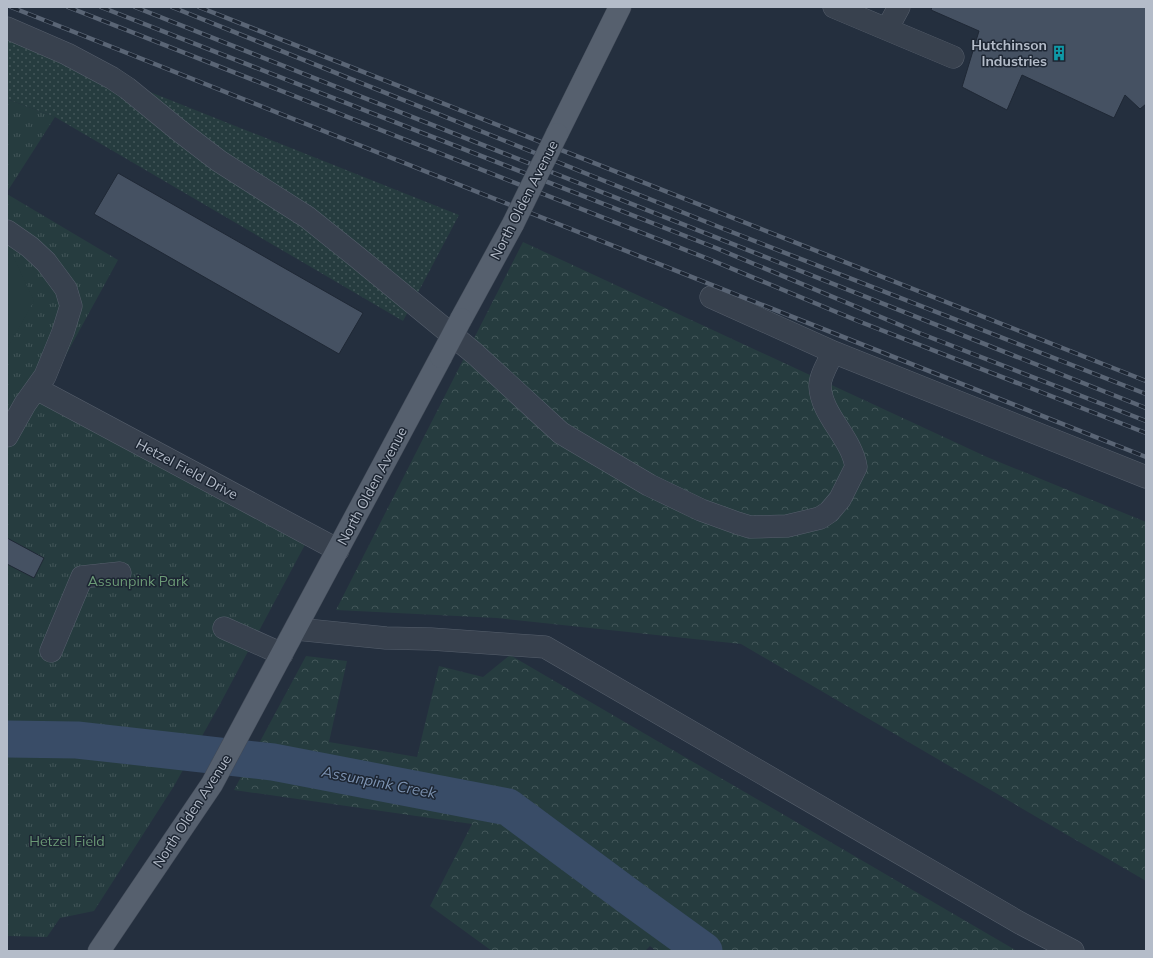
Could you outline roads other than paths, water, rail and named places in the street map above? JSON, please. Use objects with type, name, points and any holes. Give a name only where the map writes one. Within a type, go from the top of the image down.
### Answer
[{"type":"main road","name":"North Olden Avenue","points":[[99,951],[212,784],[513,224],[620,7]]},
{"type":"street","points":[[834,7],[953,57]]},
{"type":"street","points":[[887,29],[899,7]]},
{"type":"street","points":[[7,28],[67,54],[122,84],[219,160],[307,218],[350,252],[479,357],[561,433],[649,485],[701,510],[750,527],[787,526],[820,518],[834,508],[856,467],[851,449],[822,397],[820,385],[833,352]]},
{"type":"street","points":[[7,231],[30,247],[46,262],[66,289],[71,306],[63,332],[45,376],[25,404],[7,436]]},
{"type":"street","points":[[712,297],[833,352],[1146,477]]},
{"type":"street","name":"Hetzel Field Drive","points":[[37,389],[338,550]]},
{"type":"street","points":[[51,651],[82,577],[120,573]]},
{"type":"street","points":[[224,628],[282,654]]},
{"type":"street","points":[[296,629],[386,638],[431,639],[545,647],[1020,922],[1073,951]]},
{"type":"waterway","name":"Assunpink Creek","points":[[7,739],[77,740],[273,762],[508,807],[704,951]]},
{"type":"railway","points":[[11,7],[1146,457]]},
{"type":"railway","points":[[68,7],[711,260],[858,321],[1146,433]]},
{"type":"railway","points":[[101,7],[716,248],[919,333],[1146,421]]},
{"type":"railway","points":[[135,7],[1146,408]]},
{"type":"railway","points":[[172,7],[724,229],[1146,394]]},
{"type":"railway","points":[[199,7],[1146,381]]},
{"type":"place","name":"Hutchinson Industries","points":[[1059,53]]},
{"type":"park label","name":"Assunpink Park","points":[[138,581]]},
{"type":"park label","name":"Hetzel Field","points":[[67,841]]}]
